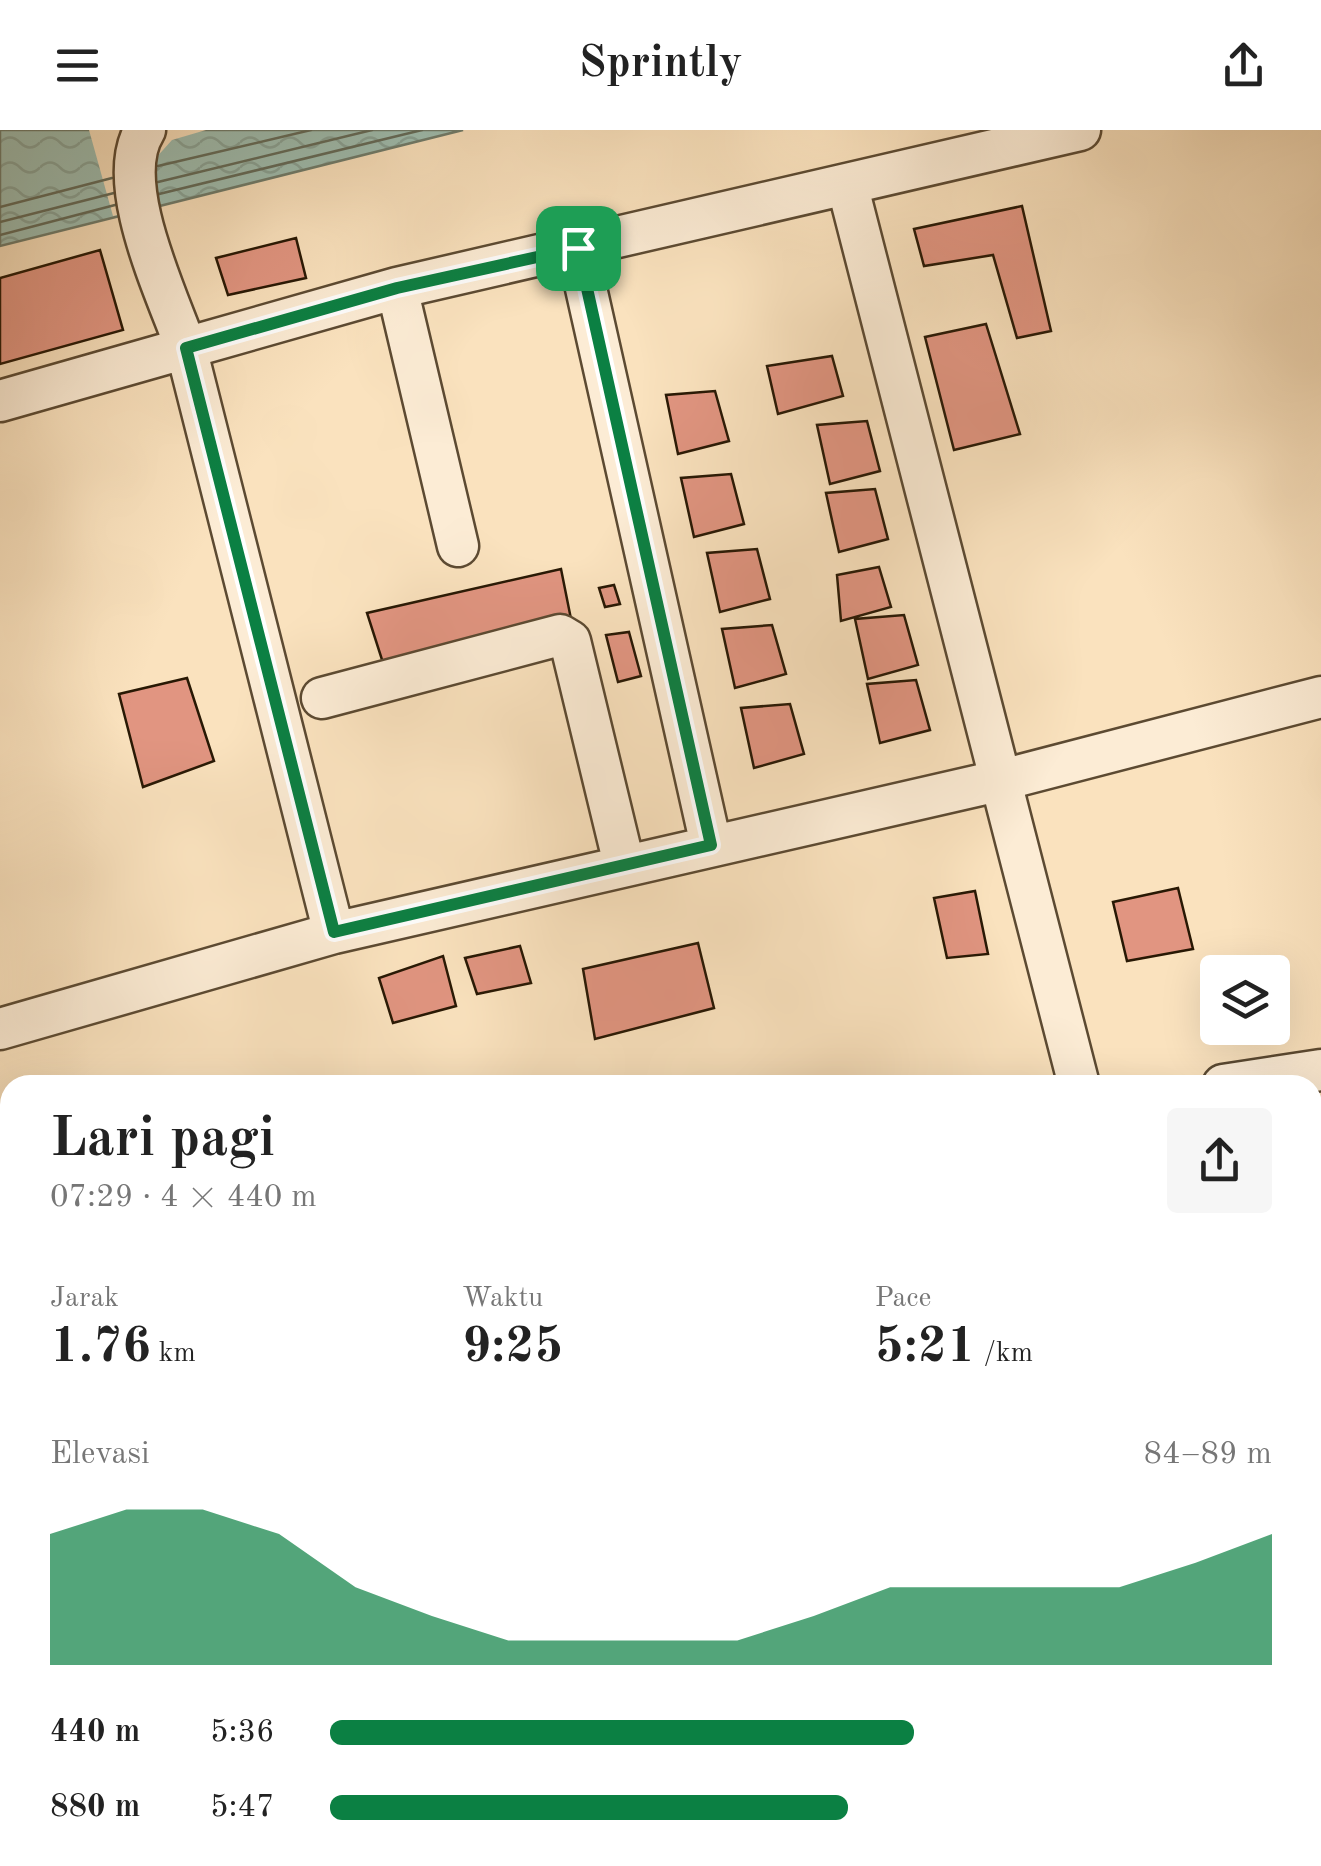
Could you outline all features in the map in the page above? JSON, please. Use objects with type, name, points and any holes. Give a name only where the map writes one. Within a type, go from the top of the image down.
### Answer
[{"type":"street","points":[[145,130],[133,164],[138,210],[186,348],[334,932]]},
{"type":"street","points":[[0,401],[397,288],[1080,130]]},
{"type":"street","points":[[847,184],[1076,1075]]},
{"type":"street","points":[[578,248],[711,845]]},
{"type":"street","points":[[397,288],[458,546]]},
{"type":"street","points":[[322,698],[560,635],[570,641],[624,864]]},
{"type":"street","points":[[0,1029],[334,932],[1002,780],[1321,697]]},
{"type":"street","points":[[1288,1075],[1321,1070]]},
{"type":"water","points":[[0,130],[463,130],[0,246]]},
{"type":"pier","points":[[89,130],[206,130],[172,140],[154,160],[151,175],[157,205],[113,216]]},
{"type":"building","points":[[1022,206],[1051,331],[1017,338],[993,255],[924,266],[914,229]]},
{"type":"building","points":[[296,238],[306,278],[228,295],[216,258]]},
{"type":"building","points":[[100,250],[123,330],[0,364],[0,278]]},
{"type":"building","points":[[986,324],[1020,434],[954,450],[925,337]]},
{"type":"building","points":[[832,356],[843,396],[778,414],[767,366]]},
{"type":"building","points":[[715,391],[729,441],[678,454],[666,395]]},
{"type":"building","points":[[867,421],[880,471],[830,484],[817,425]]},
{"type":"building","points":[[731,474],[744,524],[694,537],[681,478]]},
{"type":"building","points":[[875,489],[888,539],[839,552],[826,493]]},
{"type":"building","points":[[757,549],[770,599],[720,612],[707,553]]},
{"type":"building","points":[[879,567],[891,607],[841,621],[837,575]]},
{"type":"building","points":[[561,569],[571,619],[384,666],[367,613]]},
{"type":"building","points":[[614,585],[620,604],[605,607],[599,588]]},
{"type":"building","points":[[904,615],[918,665],[868,679],[855,619]]},
{"type":"building","points":[[772,625],[786,674],[735,688],[722,629]]},
{"type":"building","points":[[629,632],[641,676],[618,682],[606,635]]},
{"type":"building","points":[[187,678],[214,761],[143,787],[119,694]]},
{"type":"building","points":[[916,680],[930,730],[880,743],[867,684]]},
{"type":"building","points":[[790,704],[804,754],[754,768],[741,708]]},
{"type":"building","points":[[1178,888],[1193,949],[1127,961],[1113,902]]},
{"type":"building","points":[[975,891],[988,954],[947,958],[934,898]]},
{"type":"building","points":[[698,943],[714,1008],[595,1039],[583,969]]},
{"type":"building","points":[[520,946],[531,983],[477,994],[465,958]]},
{"type":"building","points":[[443,956],[456,1006],[393,1023],[379,978]]},
{"type":"route","points":[[578,248],[711,845],[334,932],[186,348],[397,288],[578,248]]}]
